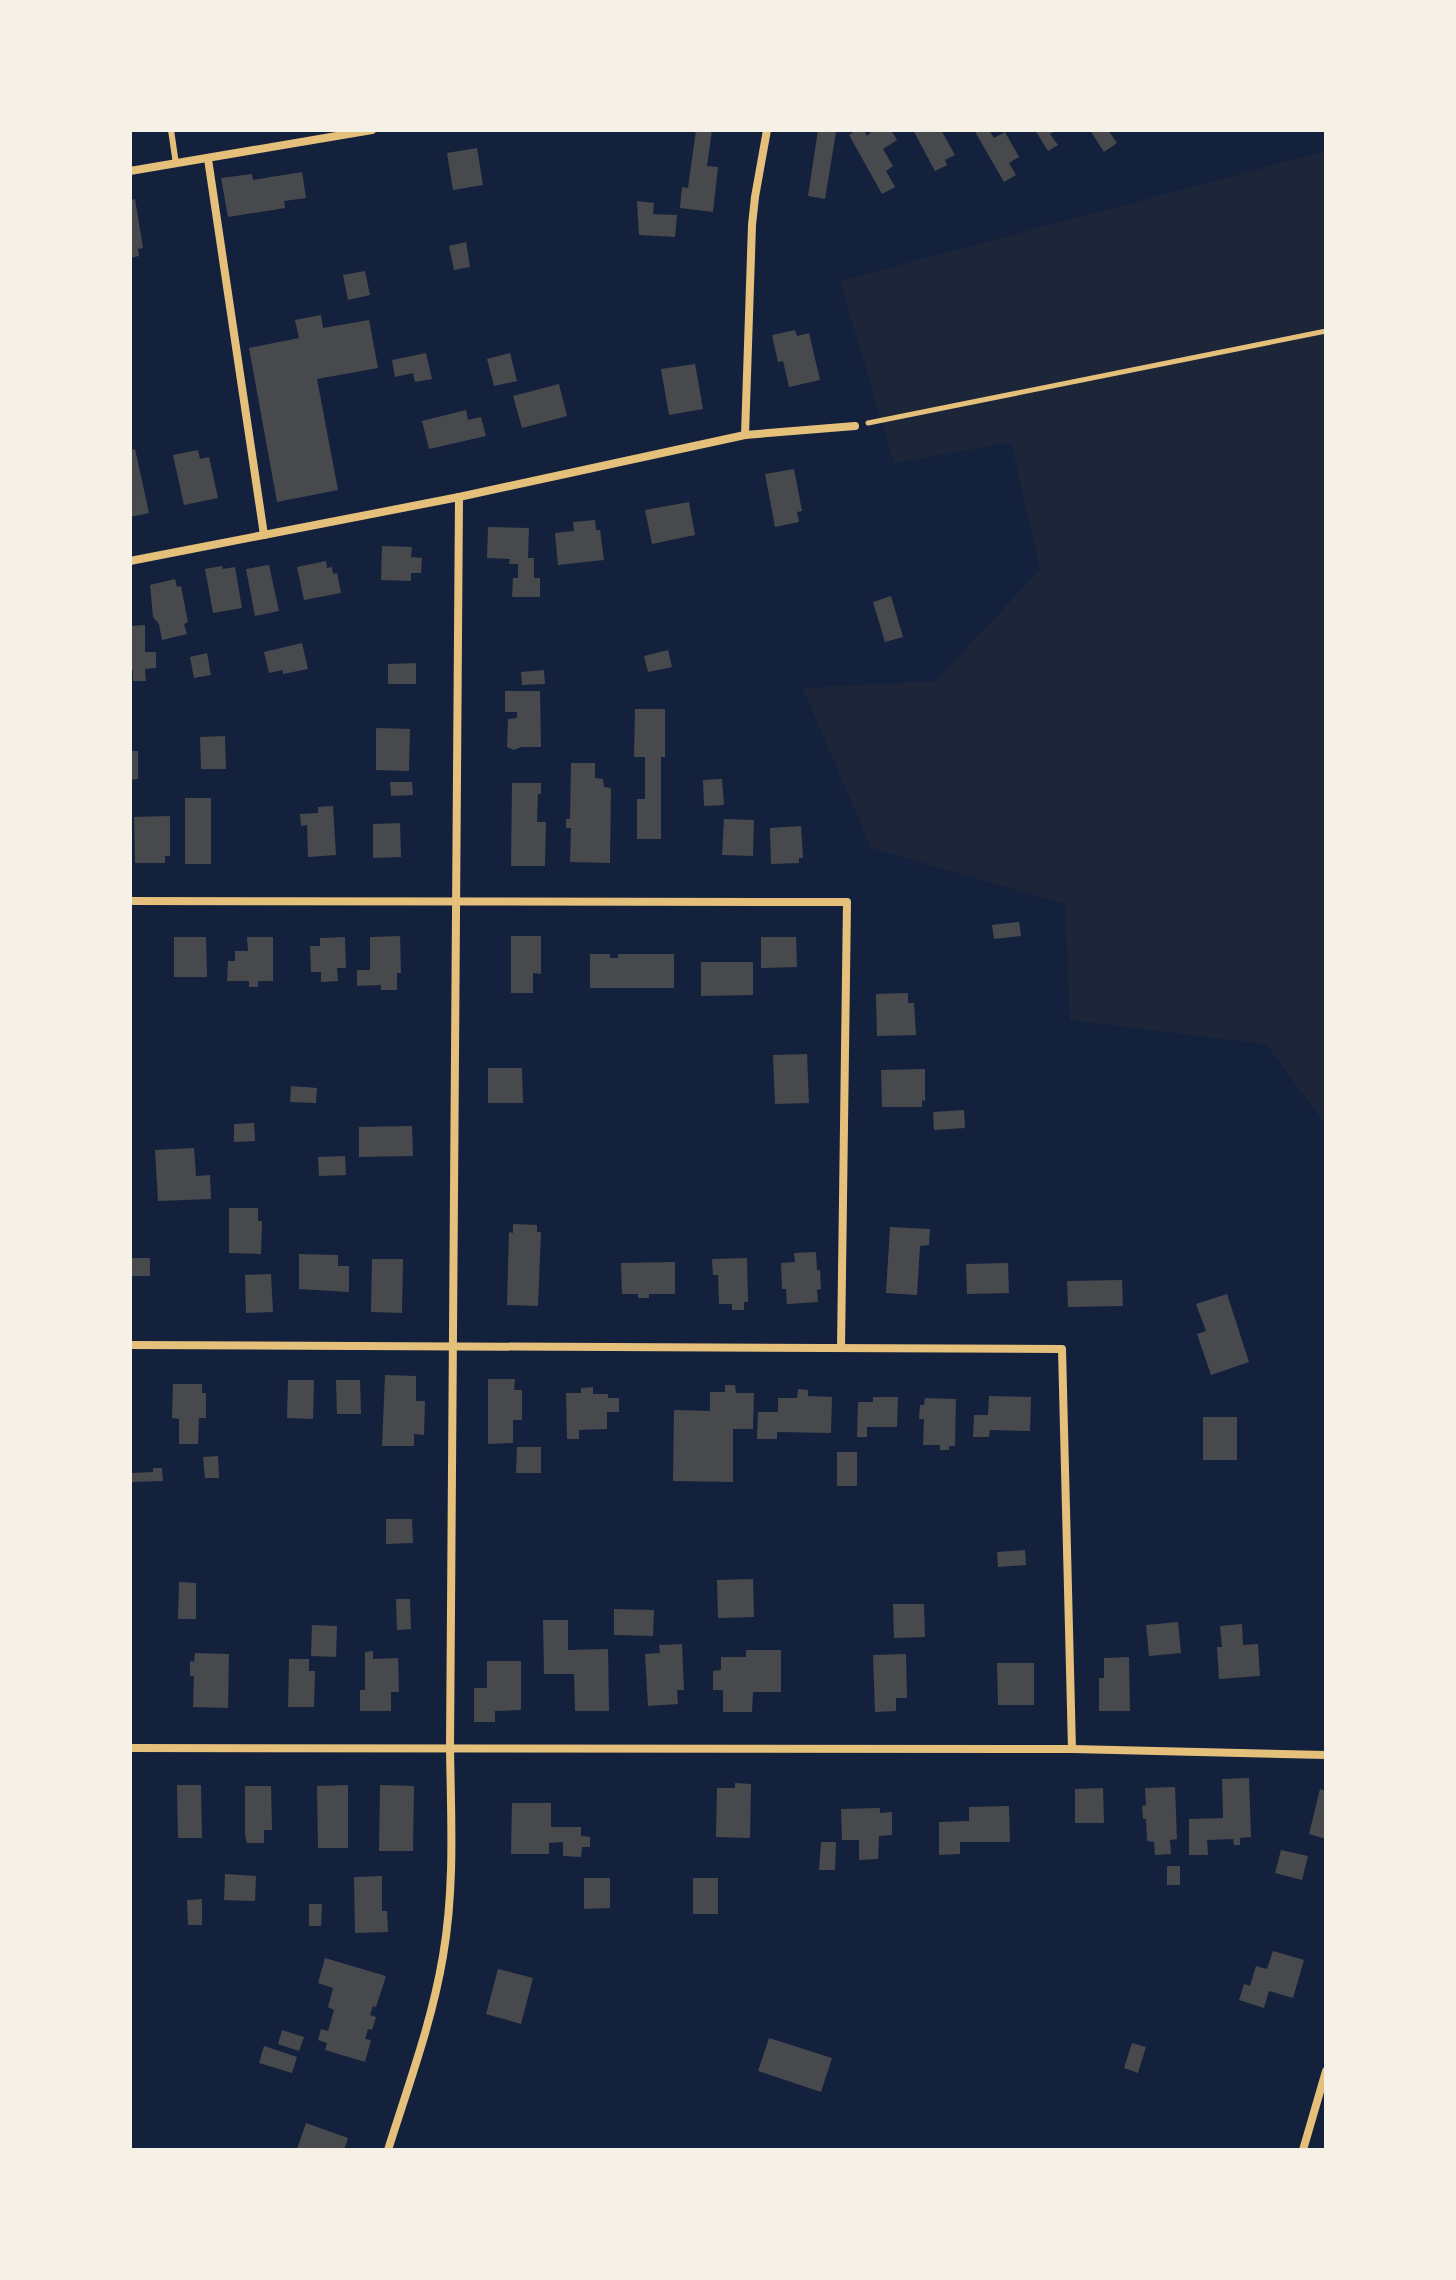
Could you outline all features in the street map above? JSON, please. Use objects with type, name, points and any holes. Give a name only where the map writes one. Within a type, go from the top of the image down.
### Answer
[{"type":"street","points":[[130,171],[372,130]]},
{"type":"street","points":[[745,435],[752,225],[767,130]]},
{"type":"street","points":[[208,159],[264,535]]},
{"type":"street","points":[[130,561],[459,497],[745,435],[855,426]]},
{"type":"street","points":[[388,2150],[420,2046],[443,1955],[452,1869],[450,1748],[459,497]]},
{"type":"street","points":[[130,901],[847,902],[841,1348]]},
{"type":"street","points":[[130,1345],[1062,1349],[1072,1749]]},
{"type":"street","points":[[130,1748],[1072,1749],[1326,1755]]},
{"type":"street","points":[[1303,2150],[1326,2071]]},
{"type":"lane","points":[[171,130],[176,164]]},
{"type":"path","points":[[855,426],[1326,331]]},
{"type":"shaded area","points":[[1326,151],[1326,1125],[1266,1044],[1070,1020],[1065,904],[871,848],[803,688],[936,681],[1040,569],[1011,442],[894,463],[840,281]]},
{"type":"building","points":[[696,130],[712,130],[707,166],[718,167],[713,212],[680,208],[682,187],[688,188]]},
{"type":"building","points":[[818,130],[836,132],[825,199],[808,196]]},
{"type":"building","points":[[864,130],[867,136],[873,130],[891,130],[897,140],[883,149],[893,166],[886,171],[895,187],[882,194],[849,135]]},
{"type":"building","points":[[913,130],[941,130],[955,155],[945,160],[947,165],[935,171]]},
{"type":"building","points":[[974,130],[989,130],[994,138],[1005,132],[1019,157],[1009,163],[1016,175],[1004,182]]},
{"type":"building","points":[[1035,130],[1056,130],[1050,134],[1058,145],[1048,151]]},
{"type":"building","points":[[1090,130],[1108,130],[1117,143],[1104,152]]},
{"type":"building","points":[[477,148],[483,185],[453,190],[447,153]]},
{"type":"building","points":[[302,172],[306,198],[284,201],[285,208],[228,217],[221,178],[252,174],[253,180]]},
{"type":"building","points":[[135,199],[143,248],[138,249],[139,256],[130,258],[130,200]]},
{"type":"building","points":[[637,201],[654,203],[653,214],[677,215],[675,237],[639,235]]},
{"type":"building","points":[[466,242],[470,267],[454,270],[449,246]]},
{"type":"building","points":[[365,271],[370,295],[348,300],[343,275]]},
{"type":"building","points":[[321,315],[323,328],[369,320],[378,368],[317,379],[338,490],[277,502],[249,348],[299,338],[295,320]]},
{"type":"building","points":[[795,330],[797,336],[809,333],[820,380],[789,387],[783,361],[778,362],[772,335]]},
{"type":"building","points":[[426,353],[432,379],[415,382],[413,373],[395,377],[392,360]]},
{"type":"building","points":[[510,353],[517,381],[494,386],[487,359]]},
{"type":"building","points":[[695,364],[703,409],[669,415],[661,369]]},
{"type":"building","points":[[559,384],[567,416],[522,428],[513,396]]},
{"type":"building","points":[[466,410],[468,420],[481,417],[486,436],[429,449],[422,421]]},
{"type":"building","points":[[135,449],[149,513],[130,517],[130,450]]},
{"type":"building","points":[[198,450],[200,459],[209,457],[218,498],[184,505],[173,455]]},
{"type":"building","points":[[794,469],[802,511],[797,512],[799,522],[775,527],[765,474]]},
{"type":"building","points":[[689,502],[695,535],[652,544],[645,510]]},
{"type":"building","points":[[595,520],[596,530],[600,530],[604,560],[558,565],[555,533],[574,531],[573,522]]},
{"type":"building","points":[[488,527],[529,528],[528,558],[534,558],[534,578],[540,578],[540,597],[512,597],[513,578],[518,578],[518,564],[509,564],[510,559],[487,558]]},
{"type":"building","points":[[382,546],[412,547],[411,557],[422,558],[421,573],[411,573],[411,581],[381,580]]},
{"type":"building","points":[[326,561],[327,568],[332,567],[333,574],[337,573],[341,593],[304,600],[297,567]]},
{"type":"building","points":[[269,565],[279,611],[255,616],[246,569]]},
{"type":"building","points":[[222,566],[223,569],[235,567],[242,608],[213,613],[205,569]]},
{"type":"building","points":[[175,579],[177,587],[181,586],[188,622],[184,624],[187,634],[162,640],[159,624],[153,617],[150,585]]},
{"type":"building","points":[[891,596],[903,637],[885,642],[873,602]]},
{"type":"building","points":[[145,625],[145,652],[156,652],[156,668],[145,669],[146,681],[133,681],[133,670],[130,671],[130,626]]},
{"type":"building","points":[[302,643],[308,669],[283,674],[283,670],[269,673],[264,652]]},
{"type":"building","points":[[668,650],[672,667],[648,672],[644,656]]},
{"type":"building","points":[[207,653],[211,675],[194,678],[190,657]]},
{"type":"building","points":[[416,663],[416,684],[388,684],[388,664]]},
{"type":"building","points":[[544,670],[545,684],[522,685],[521,672]]},
{"type":"building","points":[[505,691],[540,691],[541,747],[514,750],[507,747],[508,719],[517,718],[517,712],[505,712]]},
{"type":"building","points":[[635,709],[665,709],[665,757],[661,757],[661,839],[637,839],[637,799],[645,799],[645,757],[634,757]]},
{"type":"building","points":[[376,728],[410,729],[409,771],[376,770]]},
{"type":"building","points":[[225,736],[226,769],[201,769],[200,737]]},
{"type":"building","points":[[130,751],[138,751],[138,779],[130,780]]},
{"type":"building","points":[[571,763],[595,763],[595,778],[603,779],[604,787],[611,788],[610,863],[570,862],[571,828],[566,828],[566,819],[570,819]]},
{"type":"building","points":[[722,779],[724,805],[704,806],[703,780]]},
{"type":"building","points":[[390,782],[412,782],[413,795],[391,796]]},
{"type":"building","points":[[512,783],[541,783],[537,822],[546,822],[545,866],[511,866]]},
{"type":"building","points":[[185,798],[211,798],[211,864],[185,864]]},
{"type":"building","points":[[333,806],[336,855],[308,857],[307,825],[301,826],[300,814],[318,813],[318,807]]},
{"type":"building","points":[[170,816],[170,856],[165,856],[165,863],[135,863],[134,817]]},
{"type":"building","points":[[724,819],[754,820],[753,856],[722,855]]},
{"type":"building","points":[[400,823],[401,857],[373,858],[373,824]]},
{"type":"building","points":[[801,826],[803,858],[799,858],[799,863],[771,864],[770,828]]},
{"type":"building","points":[[1019,922],[1021,936],[994,939],[992,925]]},
{"type":"building","points":[[400,936],[401,973],[397,973],[397,990],[381,990],[381,985],[357,986],[357,970],[370,970],[370,937]]},
{"type":"building","points":[[511,936],[541,936],[541,974],[533,973],[533,993],[511,993]]},
{"type":"building","points":[[174,937],[206,937],[207,977],[174,977]]},
{"type":"building","points":[[247,937],[273,937],[273,981],[258,981],[258,987],[249,987],[249,981],[227,981],[228,961],[235,961],[235,951],[248,951]]},
{"type":"building","points":[[345,937],[346,968],[337,968],[338,981],[321,982],[321,972],[311,972],[310,946],[320,946],[320,938]]},
{"type":"building","points":[[761,937],[796,937],[797,967],[761,968]]},
{"type":"building","points":[[590,954],[610,954],[610,958],[618,958],[618,954],[674,954],[674,988],[590,988]]},
{"type":"building","points":[[701,962],[753,962],[753,995],[701,996]]},
{"type":"building","points":[[908,993],[908,1003],[914,1003],[916,1035],[877,1036],[876,994]]},
{"type":"building","points":[[807,1054],[809,1103],[775,1104],[773,1055]]},
{"type":"building","points":[[488,1068],[522,1068],[523,1103],[488,1103]]},
{"type":"building","points":[[925,1069],[925,1101],[922,1100],[922,1107],[882,1107],[881,1070]]},
{"type":"building","points":[[291,1086],[317,1088],[316,1103],[290,1102]]},
{"type":"building","points":[[964,1110],[965,1128],[934,1130],[933,1112]]},
{"type":"building","points":[[254,1123],[255,1141],[234,1142],[234,1124]]},
{"type":"building","points":[[412,1126],[413,1156],[359,1157],[359,1127]]},
{"type":"building","points":[[194,1148],[196,1176],[210,1175],[211,1199],[158,1201],[155,1150]]},
{"type":"building","points":[[345,1156],[346,1175],[319,1176],[318,1157]]},
{"type":"building","points":[[229,1208],[258,1208],[258,1221],[262,1221],[261,1254],[229,1253]]},
{"type":"building","points":[[513,1224],[537,1225],[537,1232],[541,1232],[538,1306],[507,1305],[509,1232],[513,1233]]},
{"type":"building","points":[[890,1227],[930,1229],[929,1245],[920,1246],[917,1295],[886,1293]]},
{"type":"building","points":[[816,1252],[821,1289],[817,1290],[818,1302],[787,1304],[786,1289],[782,1289],[781,1263],[795,1262],[794,1253]]},
{"type":"building","points":[[299,1254],[338,1255],[338,1266],[349,1266],[349,1292],[299,1289]]},
{"type":"building","points":[[131,1258],[150,1258],[150,1276],[131,1276]]},
{"type":"building","points":[[747,1258],[748,1302],[744,1302],[744,1310],[732,1310],[732,1304],[719,1304],[718,1275],[713,1275],[712,1259]]},
{"type":"building","points":[[372,1259],[403,1259],[402,1313],[371,1312]]},
{"type":"building","points":[[675,1262],[675,1294],[649,1294],[649,1298],[638,1298],[638,1294],[622,1294],[621,1263]]},
{"type":"building","points":[[1008,1263],[1009,1293],[967,1294],[966,1264]]},
{"type":"building","points":[[271,1274],[273,1312],[246,1313],[245,1275]]},
{"type":"building","points":[[1122,1280],[1123,1306],[1068,1307],[1067,1281]]},
{"type":"building","points":[[1227,1294],[1249,1362],[1211,1375],[1197,1334],[1206,1331],[1196,1304]]},
{"type":"building","points":[[385,1375],[416,1376],[416,1401],[425,1401],[424,1435],[414,1434],[414,1446],[382,1446]]},
{"type":"building","points":[[488,1379],[515,1379],[514,1390],[522,1390],[522,1420],[513,1420],[513,1443],[488,1444]]},
{"type":"building","points":[[288,1380],[314,1380],[313,1419],[287,1418]]},
{"type":"building","points":[[336,1380],[360,1380],[361,1414],[337,1414]]},
{"type":"building","points":[[173,1384],[202,1384],[202,1393],[206,1393],[206,1418],[199,1418],[198,1444],[179,1444],[179,1419],[172,1418]]},
{"type":"building","points":[[725,1385],[735,1385],[736,1393],[754,1393],[753,1429],[733,1429],[733,1482],[673,1481],[674,1410],[710,1411],[710,1392],[725,1392]]},
{"type":"building","points":[[593,1387],[593,1394],[619,1398],[619,1412],[607,1412],[607,1429],[579,1430],[579,1439],[567,1439],[566,1393],[581,1393],[581,1388]]},
{"type":"building","points":[[798,1389],[808,1390],[808,1396],[832,1397],[831,1433],[777,1432],[777,1439],[757,1439],[758,1412],[778,1412],[778,1398],[797,1398]]},
{"type":"building","points":[[989,1396],[1031,1397],[1030,1431],[990,1430],[989,1437],[973,1437],[974,1415],[988,1415]]},
{"type":"building","points":[[873,1397],[898,1397],[897,1427],[867,1427],[867,1437],[857,1437],[858,1402],[873,1402]]},
{"type":"building","points":[[925,1398],[956,1399],[955,1446],[949,1446],[949,1450],[940,1450],[940,1445],[923,1445],[924,1419],[919,1419],[920,1405],[924,1405]]},
{"type":"building","points":[[1203,1417],[1237,1417],[1237,1460],[1203,1460]]},
{"type":"building","points":[[517,1447],[541,1447],[541,1473],[516,1473]]},
{"type":"building","points":[[837,1452],[857,1452],[857,1486],[837,1486]]},
{"type":"building","points":[[218,1456],[219,1478],[205,1478],[203,1457]]},
{"type":"building","points":[[153,1468],[162,1468],[163,1481],[132,1482],[132,1473],[153,1472]]},
{"type":"building","points":[[386,1519],[412,1519],[413,1543],[386,1544]]},
{"type":"building","points":[[1025,1550],[1026,1565],[998,1567],[997,1552]]},
{"type":"building","points":[[753,1579],[754,1617],[718,1618],[717,1580]]},
{"type":"building","points":[[179,1582],[196,1583],[196,1619],[178,1619]]},
{"type":"building","points":[[396,1599],[410,1599],[411,1629],[397,1630]]},
{"type":"building","points":[[893,1604],[924,1604],[925,1637],[894,1638]]},
{"type":"building","points":[[614,1609],[654,1610],[653,1636],[614,1635]]},
{"type":"building","points":[[543,1620],[568,1620],[568,1650],[608,1649],[609,1711],[575,1711],[574,1674],[544,1674]]},
{"type":"building","points":[[1178,1622],[1181,1653],[1149,1656],[1146,1625]]},
{"type":"building","points":[[1242,1624],[1243,1645],[1258,1644],[1260,1676],[1219,1679],[1217,1647],[1222,1647],[1220,1626]]},
{"type":"building","points":[[312,1625],[337,1626],[336,1657],[311,1656]]},
{"type":"building","points":[[682,1644],[684,1690],[677,1690],[678,1704],[648,1706],[645,1654],[660,1653],[659,1645]]},
{"type":"building","points":[[746,1650],[781,1650],[781,1692],[753,1692],[752,1712],[723,1712],[723,1690],[713,1690],[713,1671],[721,1670],[721,1657],[746,1657]]},
{"type":"building","points":[[373,1651],[373,1659],[398,1658],[399,1692],[391,1692],[391,1711],[360,1711],[360,1690],[365,1690],[365,1652]]},
{"type":"building","points":[[195,1653],[229,1654],[228,1708],[193,1707],[194,1676],[190,1676],[190,1661],[194,1662]]},
{"type":"building","points":[[906,1654],[907,1698],[896,1698],[896,1711],[875,1712],[873,1655]]},
{"type":"building","points":[[1129,1657],[1130,1711],[1099,1711],[1099,1678],[1104,1678],[1104,1658]]},
{"type":"building","points":[[289,1659],[309,1659],[309,1671],[315,1671],[314,1707],[288,1707]]},
{"type":"building","points":[[487,1661],[521,1661],[521,1710],[495,1711],[495,1722],[474,1722],[474,1688],[487,1688]]},
{"type":"building","points":[[997,1663],[1034,1663],[1034,1705],[998,1705]]},
{"type":"building","points":[[1249,1778],[1251,1837],[1240,1838],[1240,1845],[1234,1845],[1233,1839],[1207,1840],[1208,1855],[1189,1855],[1189,1819],[1223,1818],[1222,1779]]},
{"type":"building","points":[[735,1783],[751,1784],[750,1838],[716,1837],[717,1788],[735,1788]]},
{"type":"building","points":[[177,1785],[201,1785],[202,1838],[178,1838]]},
{"type":"building","points":[[348,1785],[348,1848],[318,1848],[317,1786]]},
{"type":"building","points":[[380,1785],[414,1786],[413,1851],[379,1851]]},
{"type":"building","points":[[245,1786],[271,1786],[272,1830],[264,1830],[264,1843],[247,1843]]},
{"type":"building","points":[[1175,1787],[1177,1839],[1170,1840],[1171,1854],[1155,1855],[1154,1842],[1147,1841],[1146,1819],[1143,1819],[1145,1788]]},
{"type":"building","points":[[1103,1788],[1104,1823],[1075,1823],[1075,1789]]},
{"type":"building","points":[[1320,1789],[1326,1791],[1326,1839],[1309,1834]]},
{"type":"building","points":[[512,1803],[551,1803],[551,1827],[581,1827],[581,1836],[590,1837],[590,1847],[582,1847],[581,1857],[563,1856],[563,1842],[549,1843],[549,1854],[511,1854]]},
{"type":"building","points":[[1009,1806],[1010,1842],[960,1842],[960,1854],[939,1855],[939,1822],[969,1821],[969,1807]]},
{"type":"building","points":[[880,1808],[880,1813],[892,1812],[892,1835],[879,1836],[878,1859],[859,1860],[859,1840],[842,1840],[841,1809]]},
{"type":"building","points":[[821,1842],[836,1842],[835,1870],[819,1870]]},
{"type":"building","points":[[1281,1850],[1308,1856],[1302,1880],[1275,1873]]},
{"type":"building","points":[[1167,1866],[1180,1866],[1180,1885],[1167,1885]]},
{"type":"building","points":[[225,1874],[256,1876],[255,1901],[224,1900]]},
{"type":"building","points":[[382,1876],[382,1911],[387,1911],[388,1932],[355,1933],[354,1877]]},
{"type":"building","points":[[584,1878],[610,1878],[610,1908],[584,1909]]},
{"type":"building","points":[[693,1878],[718,1878],[718,1914],[693,1914]]},
{"type":"building","points":[[202,1899],[202,1925],[188,1925],[187,1900]]},
{"type":"building","points":[[309,1904],[322,1904],[321,1926],[309,1926]]},
{"type":"building","points":[[1273,1951],[1304,1960],[1293,1998],[1269,1991],[1264,2008],[1239,2000],[1244,1984],[1250,1986],[1256,1966],[1267,1969]]},
{"type":"building","points":[[325,1958],[386,1976],[376,2007],[373,2006],[370,2015],[376,2017],[365,2039],[371,2040],[365,2062],[325,2050],[327,2043],[318,2040],[321,2029],[328,2031],[334,2010],[328,2007],[333,1988],[318,1983]]},
{"type":"building","points":[[498,1969],[533,1978],[521,2024],[486,2014]]},
{"type":"building","points":[[282,2030],[304,2037],[299,2051],[278,2044]]},
{"type":"building","points":[[769,2038],[832,2058],[821,2092],[758,2071]]},
{"type":"building","points":[[1132,2043],[1146,2047],[1138,2073],[1124,2068]]},
{"type":"building","points":[[264,2046],[297,2057],[292,2073],[259,2063]]},
{"type":"building","points":[[306,2123],[348,2138],[344,2150],[297,2149]]}]
